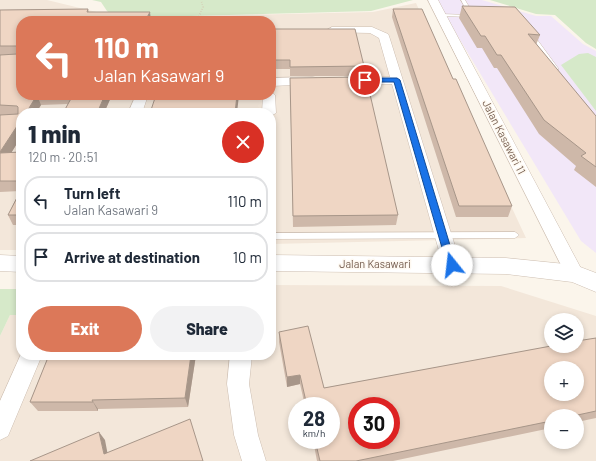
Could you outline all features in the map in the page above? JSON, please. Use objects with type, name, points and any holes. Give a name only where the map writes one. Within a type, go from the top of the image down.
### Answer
[{"type":"street","name":"Jalan Kasawari 11","points":[[433,0],[575,274]]},
{"type":"street","points":[[325,30],[372,30],[384,36],[452,265]]},
{"type":"street","points":[[276,82],[397,80]]},
{"type":"street","points":[[0,263],[16,264]]},
{"type":"street","name":"Jalan Kasawari","points":[[276,263],[506,266],[575,274],[596,283]]},
{"type":"street","points":[[0,428],[29,360]]},
{"type":"street","points":[[240,360],[238,384],[246,435],[254,461]]},
{"type":"lane","points":[[463,0],[473,16]]},
{"type":"lane","points":[[441,16],[480,16]]},
{"type":"lane","points":[[526,28],[562,77]]},
{"type":"lane","points":[[276,236],[515,235]]},
{"type":"path","points":[[199,16],[203,7],[201,0]]},
{"type":"shaded area","points":[[0,0],[47,0],[113,16],[16,16],[16,100],[276,100],[276,16],[205,16],[373,12],[416,3],[526,238],[276,244],[276,108],[16,108],[16,250],[0,250]]},
{"type":"shaded area","points":[[436,0],[482,0],[536,16],[551,16],[583,44],[596,51],[596,253],[581,241]]},
{"type":"shaded area","points":[[276,285],[501,286],[596,316],[596,461],[0,461],[0,336],[10,315],[16,315],[16,360],[276,360]]},
{"type":"green space","points":[[92,0],[413,0],[371,11],[190,16],[114,16],[107,11],[101,2]]},
{"type":"green space","points":[[490,0],[596,0],[596,49],[586,43],[555,15],[536,14]]},
{"type":"green space","points":[[588,53],[596,57],[596,111],[561,65],[579,54]]},
{"type":"green space","points":[[0,289],[16,289],[16,315],[10,315],[0,336]]},
{"type":"building","points":[[462,6],[515,7],[540,35],[528,34],[596,116],[596,167],[581,156],[586,153],[544,120],[501,55],[497,55],[485,36],[481,36]]},
{"type":"building","points":[[88,9],[87,12],[150,12],[148,16],[16,16],[16,46],[0,46],[0,10]]},
{"type":"building","points":[[393,9],[422,9],[453,79],[456,79],[512,206],[459,206]]},
{"type":"building","points":[[276,29],[355,29],[364,66],[290,67],[290,60],[276,60]]},
{"type":"building","points":[[16,54],[16,100],[34,100],[29,108],[0,105],[0,55]]},
{"type":"building","points":[[366,77],[398,215],[293,216],[290,78]]},
{"type":"building","points":[[70,100],[103,100],[99,108],[66,108]]},
{"type":"building","points":[[154,100],[236,100],[236,108],[152,108]]},
{"type":"building","points":[[16,114],[16,128],[0,152],[0,115]]},
{"type":"building","points":[[16,152],[16,181],[0,181],[0,153]]},
{"type":"building","points":[[16,200],[16,215],[8,215]]},
{"type":"building","points":[[308,326],[324,388],[544,347],[544,353],[584,353],[584,340],[596,338],[596,411],[584,414],[584,409],[544,409],[544,422],[356,461],[320,461],[317,449],[340,449],[340,397],[305,397],[300,375],[287,377],[279,332]]},
{"type":"building","points":[[47,360],[190,360],[185,398],[92,400],[93,402],[30,402]]},
{"type":"building","points":[[190,419],[203,461],[30,461],[99,432],[104,454]]},
{"type":"route","points":[[365,80],[397,80],[452,265]]}]
